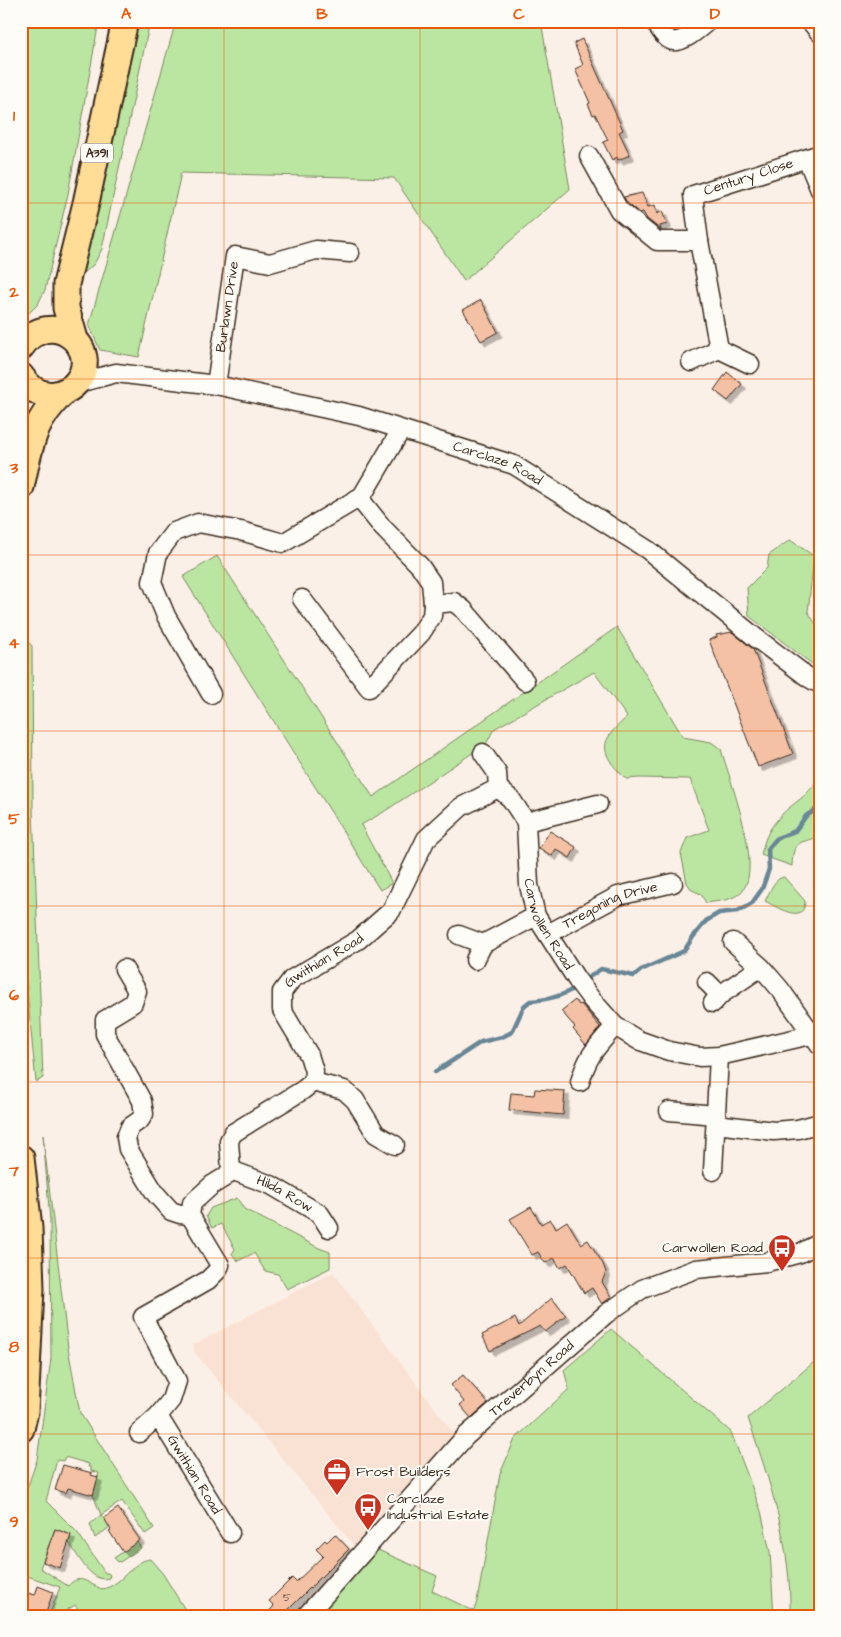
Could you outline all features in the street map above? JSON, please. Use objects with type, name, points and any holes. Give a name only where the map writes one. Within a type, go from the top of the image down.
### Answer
[{"type":"highway","name":"A391","points":[[25,342],[53,312],[66,284],[86,204],[125,21]]},
{"type":"highway","name":"A391","points":[[66,284],[66,308],[78,345]]},
{"type":"highway","points":[[21,487],[32,437],[39,422],[49,405],[79,379],[84,369],[78,345],[66,332],[56,329],[45,329],[25,342]]},
{"type":"highway","points":[[24,380],[33,390],[42,394],[52,395],[68,390]]},
{"type":"highway","points":[[24,380],[31,411],[32,437]]},
{"type":"highway","points":[[21,1158],[29,1228],[32,1289],[25,1412],[21,1429]]},
{"type":"street","points":[[654,21],[665,36],[676,42],[691,35],[708,21]]},
{"type":"street","points":[[810,21],[820,33]]},
{"type":"street","points":[[589,156],[619,210],[656,240],[699,241],[719,349]]},
{"type":"street","points":[[813,157],[820,190]]},
{"type":"street","name":"Century Close","points":[[699,241],[693,195],[813,157]]},
{"type":"street","name":"Burlawn Drive","points":[[216,385],[235,256],[270,263],[316,250],[350,253]]},
{"type":"street","name":"Carclaze Road","points":[[78,345],[95,362],[116,373],[216,385],[359,416],[514,464],[648,550],[756,638],[809,678],[820,684]]},
{"type":"street","points":[[690,362],[719,349],[750,364]]},
{"type":"street","name":"Carclaze Road","points":[[68,390],[82,382],[116,373]]},
{"type":"street","points":[[211,694],[166,616],[152,582],[158,553],[174,532],[198,523],[240,531],[283,544],[359,498],[401,430]]},
{"type":"street","points":[[302,599],[369,688],[421,634],[432,616],[434,604],[431,582],[420,566],[383,528],[359,498]]},
{"type":"street","points":[[434,604],[454,602],[464,610],[525,681]]},
{"type":"street","points":[[483,753],[497,773],[498,788],[511,799],[526,822],[598,804]]},
{"type":"street","name":"Gwithian Road","points":[[313,1082],[314,1071],[309,1055],[282,1010],[282,992],[292,980],[358,940],[391,911],[426,839],[461,807],[498,788]]},
{"type":"street","name":"Carwollen Road","points":[[526,822],[529,885],[536,916],[580,984],[615,1026],[638,1040],[669,1051],[700,1057],[719,1056],[817,1037]]},
{"type":"street","name":"Tregoning Drive","points":[[548,934],[618,896],[673,882]]},
{"type":"street","points":[[459,935],[479,952],[536,916]]},
{"type":"street","points":[[733,942],[761,967],[817,1037]]},
{"type":"street","points":[[707,982],[716,999],[761,967]]},
{"type":"street","points":[[124,969],[137,991],[133,1003],[106,1020],[105,1034],[142,1101],[144,1114],[140,1120],[130,1127],[126,1137],[128,1149],[155,1193],[171,1211],[190,1215]]},
{"type":"street","points":[[580,1082],[586,1063],[594,1050],[615,1026]]},
{"type":"street","points":[[713,1171],[719,1056]]},
{"type":"street","points":[[139,1433],[158,1416],[171,1400],[177,1381],[143,1318],[208,1280],[220,1265],[190,1215],[192,1203],[212,1185],[225,1178],[231,1170],[229,1141],[233,1133],[313,1082],[344,1090],[355,1100],[376,1134],[395,1146]]},
{"type":"street","points":[[669,1111],[774,1131],[798,1129],[820,1123]]},
{"type":"street","name":"Hilda Row","points":[[231,1170],[279,1190],[320,1214],[329,1228]]},
{"type":"street","name":"Treverbyn Road","points":[[306,1616],[466,1436],[606,1314],[642,1289],[696,1269],[767,1262],[800,1253],[820,1243]]},
{"type":"street","name":"Gwithian Road","points":[[158,1416],[230,1533]]},
{"type":"shaded area","points":[[333,1272],[457,1438],[357,1549],[195,1353],[193,1345]]},
{"type":"green space","points":[[21,21],[99,21],[68,194],[45,290],[38,304],[21,321]]},
{"type":"green space","points":[[138,21],[150,21],[102,249],[94,264],[82,275]]},
{"type":"green space","points":[[176,21],[541,21],[570,189],[464,281],[394,178],[181,173],[139,357],[100,350],[89,325]]},
{"type":"green space","points":[[790,540],[814,556],[808,612],[820,630],[820,670],[749,616],[747,588],[767,568],[769,555]]},
{"type":"green space","points":[[217,556],[373,797],[617,627],[683,737],[711,742],[721,749],[743,822],[747,844],[748,879],[742,891],[730,899],[706,903],[701,894],[692,890],[687,883],[681,853],[687,838],[709,830],[690,779],[626,779],[607,755],[606,744],[612,732],[627,717],[594,672],[494,729],[486,744],[361,825],[392,883],[380,890],[183,577]]},
{"type":"green space","points":[[24,637],[32,646],[33,809],[43,1078],[36,1082],[21,930],[21,649]]},
{"type":"green space","points":[[820,772],[820,837],[802,842],[795,847],[792,866],[761,855],[765,840],[772,827],[783,813],[812,788]]},
{"type":"green space","points":[[784,877],[805,901],[804,908],[800,912],[795,913],[782,910],[765,901],[775,883]]},
{"type":"green space","points":[[43,1135],[68,1348],[80,1413],[154,1528],[145,1534],[122,1501],[101,1515],[93,1495],[99,1473],[91,1471],[91,1467],[88,1467],[89,1464],[65,1457],[63,1461],[57,1460],[46,1501],[77,1532],[105,1573],[110,1575],[109,1578],[102,1579],[91,1573],[69,1543],[71,1535],[55,1529],[40,1568],[68,1586],[80,1579],[102,1589],[115,1583],[137,1564],[150,1559],[163,1574],[189,1616],[83,1616],[75,1605],[64,1612],[50,1613],[60,1587],[21,1574],[21,1505],[37,1460],[51,1359],[50,1221]]},
{"type":"green space","points":[[237,1198],[244,1209],[330,1252],[330,1268],[287,1289],[278,1274],[265,1271],[254,1253],[238,1261],[232,1254],[235,1249],[221,1224],[212,1228],[206,1216],[211,1208]]},
{"type":"green space","points":[[611,1329],[731,1432],[761,1511],[770,1552],[774,1616],[319,1616],[378,1550],[437,1576],[432,1591],[474,1611],[500,1474],[515,1439],[569,1389],[564,1370]]},
{"type":"green space","points":[[820,1357],[820,1616],[790,1616],[790,1590],[778,1515],[748,1418]]},
{"type":"green space","points":[[101,1515],[110,1527],[95,1538],[90,1524]]},
{"type":"green space","points":[[137,1542],[141,1548],[120,1562],[114,1558]]},
{"type":"building","points":[[582,39],[623,130],[619,132],[630,155],[618,160],[617,157],[612,160],[603,142],[608,140],[595,114],[593,115],[588,104],[590,103],[575,69],[583,65],[574,43]]},
{"type":"building","points":[[642,193],[648,207],[655,205],[657,214],[662,211],[667,224],[660,226],[661,230],[647,219],[643,212],[639,213],[627,203],[624,197]]},
{"type":"building","points":[[481,300],[498,332],[481,341],[463,310]]},
{"type":"building","points":[[727,372],[742,384],[728,401],[714,390]]},
{"type":"building","points":[[732,632],[753,649],[793,754],[758,767],[709,640],[717,637],[716,635]]},
{"type":"building","points":[[550,831],[576,847],[570,858],[556,849],[552,856],[539,848]]},
{"type":"building","points":[[575,1000],[579,1005],[581,1004],[600,1027],[586,1045],[573,1029],[575,1027],[561,1011]]},
{"type":"building","points":[[535,1089],[565,1091],[563,1115],[509,1110],[511,1093],[534,1095]]},
{"type":"building","points":[[531,1207],[541,1224],[550,1219],[556,1228],[567,1221],[581,1244],[588,1240],[603,1264],[606,1272],[602,1282],[611,1297],[602,1304],[592,1288],[584,1293],[567,1264],[560,1268],[554,1258],[545,1263],[538,1252],[532,1255],[510,1219]]},
{"type":"building","points":[[552,1298],[566,1316],[545,1332],[540,1326],[490,1351],[482,1335],[515,1318],[519,1326]]},
{"type":"building","points":[[463,1375],[488,1403],[471,1418],[460,1405],[464,1402],[451,1385]]},
{"type":"building","points":[[63,1465],[92,1473],[91,1475],[98,1477],[93,1495],[68,1488],[66,1493],[55,1490]]},
{"type":"building","points":[[118,1508],[140,1540],[123,1552],[109,1531],[111,1530],[104,1518]]},
{"type":"building","points":[[55,1529],[71,1535],[60,1568],[43,1562]]},
{"type":"building","points":[[335,1534],[349,1549],[282,1616],[265,1616],[274,1606],[269,1601],[292,1578],[296,1582],[323,1556],[316,1549]]},
{"type":"building","points":[[38,1586],[53,1592],[45,1616],[21,1616],[21,1610],[28,1593],[35,1595]]},
{"type":"waterway","points":[[582,982],[601,969],[634,976],[641,970],[684,951],[706,921],[714,916],[719,913],[738,911],[752,903],[762,889],[769,869],[768,849],[777,838],[795,831],[806,816],[820,807]]},
{"type":"waterway","points":[[435,1072],[481,1042],[502,1037],[512,1032],[524,1006],[530,1001],[554,997],[576,987]]},
{"type":"place","name":"Carwollen Road","points":[[782,1272]]},
{"type":"place","name":"Frost Builders","points":[[337,1496]]},
{"type":"place","name":"Carclaze Industrial Estate","points":[[368,1531]]}]
